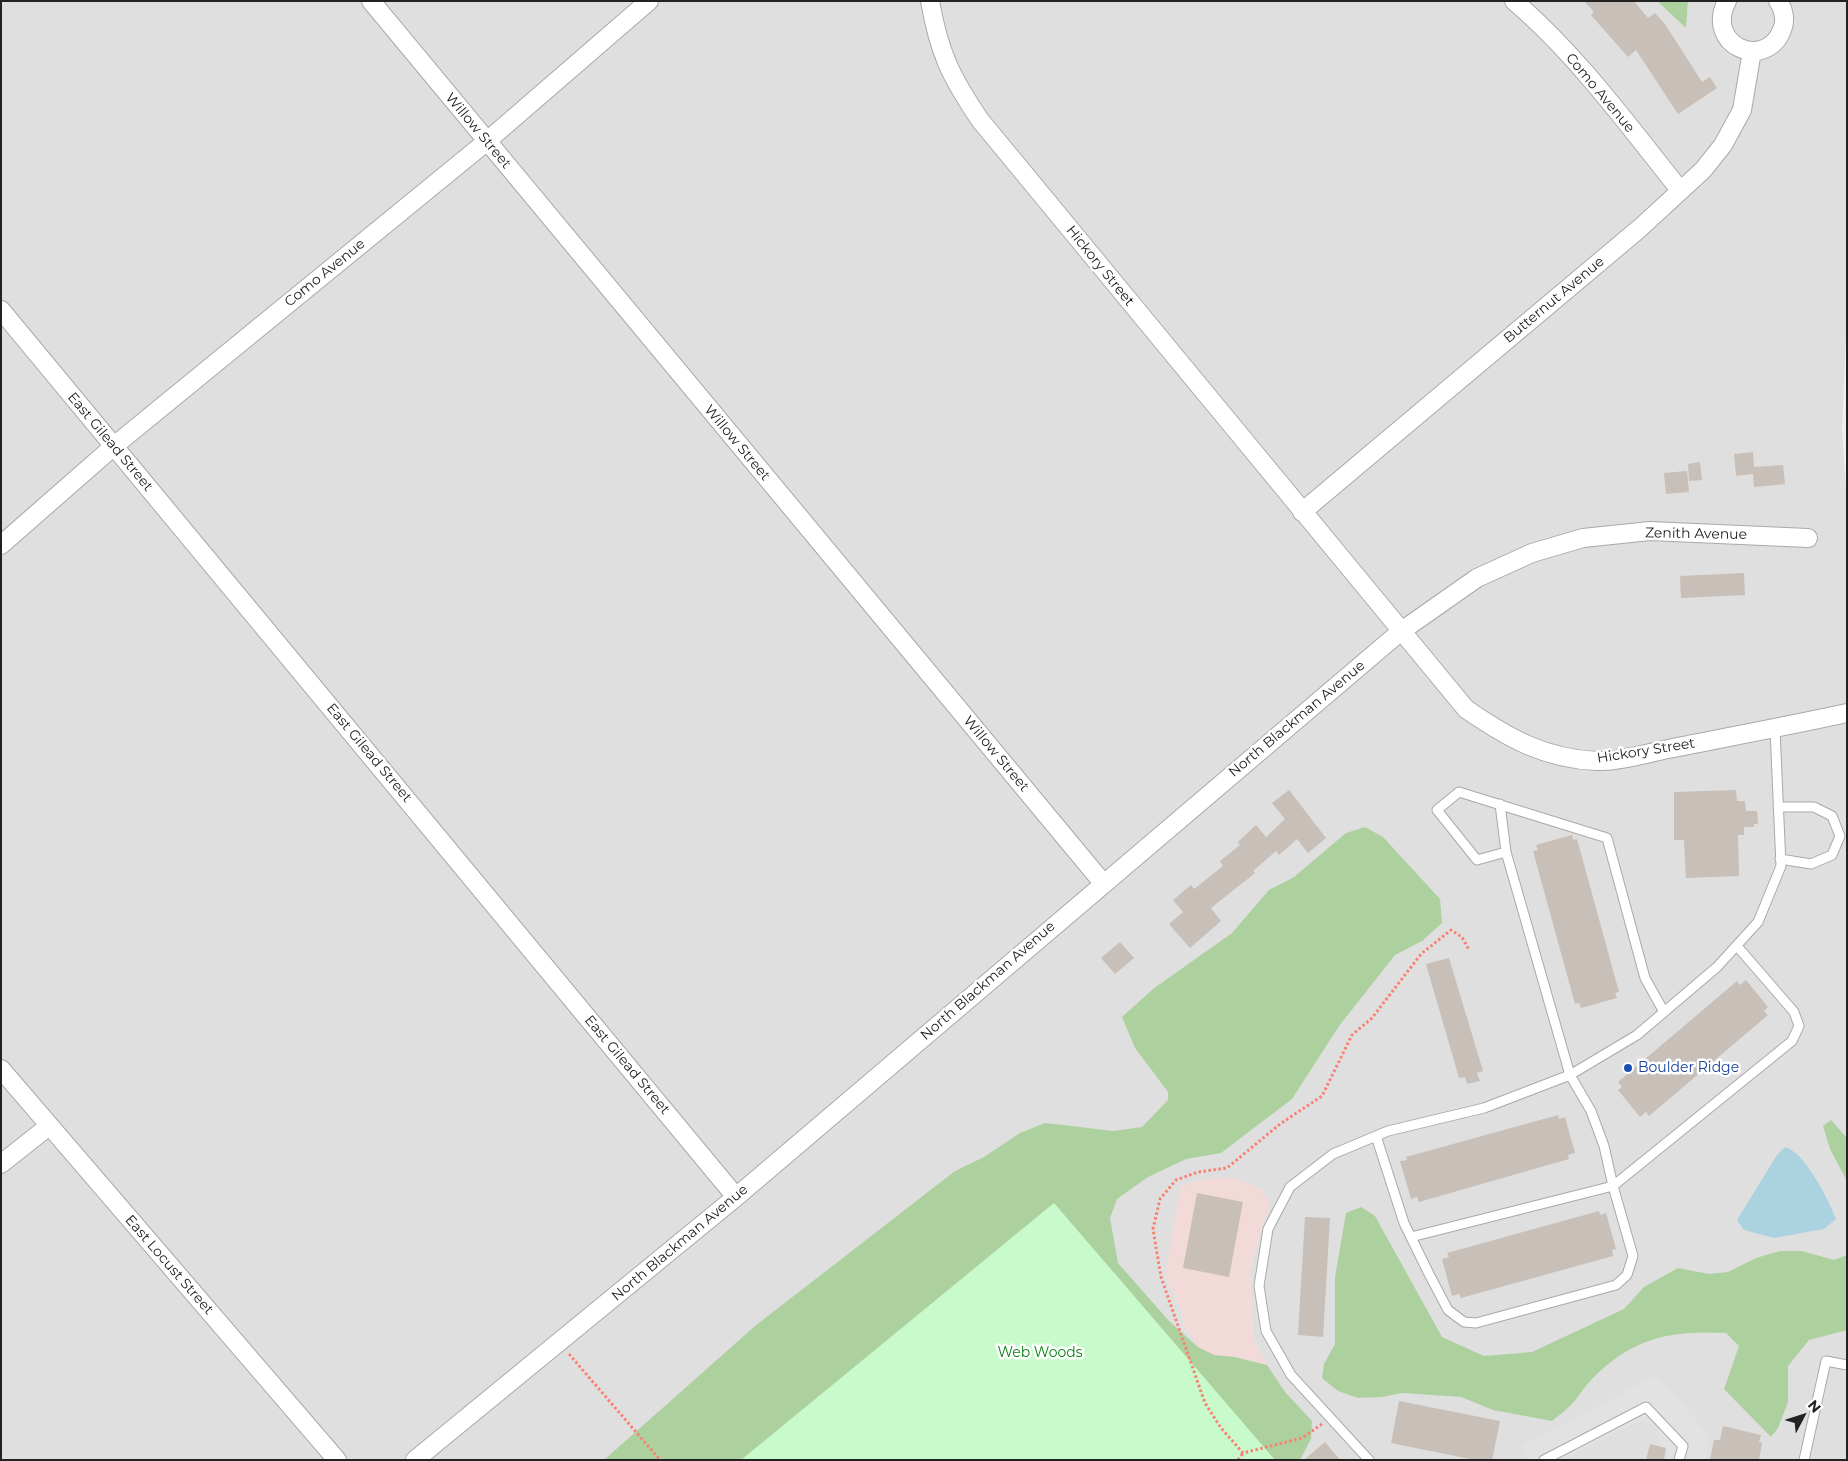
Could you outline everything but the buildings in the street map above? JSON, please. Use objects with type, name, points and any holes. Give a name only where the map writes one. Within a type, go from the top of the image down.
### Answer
[{"type":"street","name":"Willow Street","points":[[371,1],[486,142],[1103,883]]},
{"type":"street","name":"Como Avenue","points":[[1,545],[114,446],[486,142],[649,1]]},
{"type":"street","name":"Hickory Street","points":[[930,1],[935,30],[947,67],[980,120],[1400,632],[1466,709],[1503,735],[1532,749],[1559,756],[1600,762],[1775,729],[1847,713]]},
{"type":"street","name":"Como Avenue","points":[[1514,1],[1548,33],[1600,90],[1680,190]]},
{"type":"street","points":[[1727,1],[1721,19],[1727,38],[1738,48],[1752,52],[1763,50],[1773,44],[1780,36],[1784,26],[1784,15],[1778,1]]},
{"type":"street","name":"Butternut Avenue","points":[[1302,512],[1640,228],[1703,170],[1727,138],[1742,110],[1752,52]]},
{"type":"street","name":"East Gilead Street","points":[[1,310],[736,1197]]},
{"type":"street","name":"Zenith Avenue","points":[[1583,538],[1650,531],[1808,538]]},
{"type":"street","name":"North Blackman Avenue","points":[[415,1460],[559,1344],[736,1197],[1400,632],[1477,578],[1532,553],[1583,538]]},
{"type":"street","name":"East Locust Street","points":[[1,1070],[338,1460]]},
{"type":"street","points":[[1,1164],[49,1126]]},
{"type":"lane","points":[[1369,1460],[1291,1375],[1266,1331],[1259,1286],[1268,1229],[1290,1187],[1332,1154],[1376,1136],[1484,1108],[1570,1075],[1637,1035],[1717,966],[1758,922],[1781,866],[1775,729]]},
{"type":"lane","points":[[1506,852],[1477,860],[1437,810],[1459,792],[1607,838],[1645,978],[1664,1012]]},
{"type":"lane","points":[[1778,794],[1793,807]]},
{"type":"lane","points":[[1376,1136],[1410,1237],[1448,1310],[1464,1322],[1476,1323],[1616,1285],[1627,1275],[1633,1256],[1604,1146],[1591,1111],[1570,1075],[1506,852],[1500,804]]},
{"type":"lane","points":[[1778,806],[1814,807],[1832,816],[1843,834],[1832,855],[1811,864],[1780,859]]},
{"type":"lane","points":[[1410,1237],[1613,1186],[1792,1041],[1799,1026],[1794,1012],[1737,946]]},
{"type":"lane","points":[[1804,1460],[1826,1361],[1847,1366]]},
{"type":"lane","points":[[1544,1460],[1646,1407],[1683,1446],[1679,1460]]},
{"type":"path","points":[[559,1344],[660,1460]]},
{"type":"path","points":[[1238,1460],[1243,1453]]},
{"type":"shaded area","points":[[1,1],[1657,1],[1686,28],[1688,1],[1847,1],[1847,312],[1842,431],[1847,501],[1847,1460],[1,1460]],"holes":[[[1270,1205],[1259,1236],[1250,1271],[1253,1339],[1267,1365],[1235,1357],[1185,1327],[1179,1305],[1165,1276]]]},
{"type":"shaded area","points":[[1231,1178],[1261,1188],[1270,1205],[1259,1236],[1250,1271],[1253,1339],[1267,1365],[1235,1357],[1214,1355],[1198,1347],[1185,1327],[1179,1305],[1165,1276],[1180,1186],[1207,1179]]},
{"type":"shaded area","points":[[1656,1376],[1666,1384],[1706,1433],[1710,1441],[1705,1460],[1664,1460],[1666,1449],[1657,1446],[1659,1440],[1657,1432],[1651,1424],[1639,1421],[1563,1460],[1529,1460],[1522,1446]]},
{"type":"green space","points":[[1657,1],[1688,1],[1686,28]]},
{"type":"green space","points":[[1365,827],[1383,837],[1440,899],[1442,923],[1422,941],[1395,955],[1339,1026],[1292,1099],[1221,1153],[1186,1159],[1148,1177],[1117,1199],[1110,1218],[1118,1263],[1169,1321],[1198,1347],[1214,1355],[1235,1357],[1267,1365],[1285,1392],[1312,1421],[1311,1439],[1300,1460],[604,1460],[755,1326],[955,1171],[984,1157],[1020,1133],[1045,1123],[1114,1131],[1142,1127],[1168,1100],[1168,1092],[1135,1048],[1122,1017],[1153,989],[1232,933],[1269,890],[1294,877],[1346,833]]},
{"type":"green space","points":[[1831,1120],[1847,1138],[1847,1181],[1830,1149],[1823,1126]]},
{"type":"green space","name":"Web Woods","points":[[1054,1203],[1275,1460],[741,1460]]},
{"type":"green space","points":[[1361,1207],[1375,1216],[1442,1337],[1484,1356],[1532,1352],[1624,1309],[1644,1287],[1678,1268],[1709,1274],[1728,1272],[1756,1258],[1780,1251],[1802,1251],[1834,1260],[1847,1255],[1847,1330],[1809,1340],[1788,1366],[1788,1402],[1778,1428],[1771,1437],[1724,1389],[1739,1346],[1726,1333],[1706,1332],[1669,1335],[1637,1346],[1606,1366],[1588,1383],[1572,1404],[1552,1421],[1493,1410],[1461,1397],[1402,1393],[1382,1397],[1358,1398],[1338,1391],[1322,1378],[1324,1364],[1335,1344],[1335,1277],[1346,1213]]},
{"type":"water","points":[[1785,1147],[1793,1151],[1808,1167],[1822,1189],[1836,1219],[1824,1229],[1774,1238],[1744,1230],[1737,1220],[1777,1155]]},
{"type":"place","name":"Boulder Ridge","points":[[1628,1068]]}]
